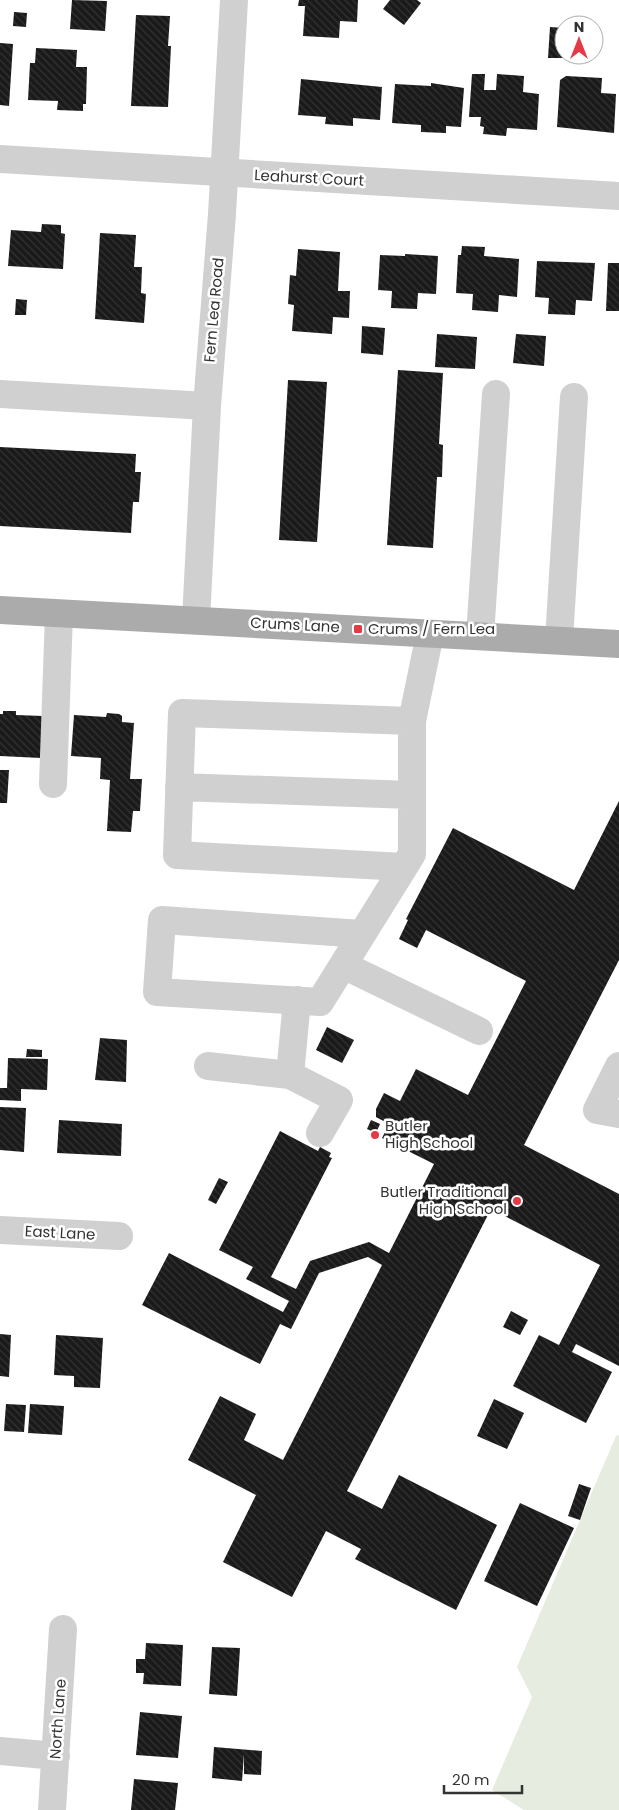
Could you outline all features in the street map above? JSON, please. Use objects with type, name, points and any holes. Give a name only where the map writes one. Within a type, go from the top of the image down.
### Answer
[{"type":"main road","name":"Crums Lane","points":[[0,610],[619,644]]},
{"type":"street","name":"Fern Lea Road","points":[[196,620],[207,406],[225,173],[234,0]]},
{"type":"street","name":"Leahurst Court","points":[[0,159],[619,196]]},
{"type":"street","points":[[0,394],[207,406]]},
{"type":"street","points":[[480,636],[496,394]]},
{"type":"street","points":[[559,640],[574,397]]},
{"type":"street","points":[[53,784],[59,614]]},
{"type":"street","points":[[362,934],[162,920],[157,992],[320,1002],[412,854],[412,721],[430,634]]},
{"type":"street","points":[[404,867],[177,855],[182,713],[412,721]]},
{"type":"street","points":[[179,787],[412,795]]},
{"type":"street","points":[[343,964],[479,1031]]},
{"type":"street","points":[[290,1076],[297,1000]]},
{"type":"street","points":[[208,1066],[290,1076],[339,1100],[320,1133]]},
{"type":"street","points":[[619,1066],[597,1110],[619,1114]]},
{"type":"street","name":"East Lane","points":[[0,1230],[119,1236]]},
{"type":"street","name":"North Lane","points":[[52,1810],[63,1629]]},
{"type":"street","points":[[0,1751],[56,1756]]},
{"type":"shaded area","points":[[619,1435],[619,1810],[524,1810],[492,1790],[532,1697],[517,1667],[616,1436]]},
{"type":"building","points":[[72,0],[107,1],[105,31],[70,29]]},
{"type":"building","points":[[299,0],[358,0],[357,22],[340,21],[339,38],[303,36],[305,6],[298,6]]},
{"type":"building","points":[[390,0],[417,0],[421,3],[404,25],[383,9]]},
{"type":"building","points":[[14,12],[27,13],[26,27],[13,26]]},
{"type":"building","points":[[136,15],[170,16],[168,46],[171,46],[168,107],[131,106]]},
{"type":"building","points":[[550,27],[554,27],[554,58],[548,58]]},
{"type":"building","points":[[0,43],[13,44],[9,106],[0,105]]},
{"type":"building","points":[[36,48],[77,50],[76,67],[87,67],[86,104],[83,104],[83,111],[57,110],[58,101],[28,100],[30,63],[35,63]]},
{"type":"building","points":[[472,74],[485,74],[484,90],[496,90],[497,74],[524,76],[523,92],[539,94],[537,130],[507,128],[506,136],[483,134],[484,127],[480,126],[481,117],[469,117]]},
{"type":"building","points":[[566,76],[602,78],[601,93],[616,94],[614,133],[557,127],[560,80]]},
{"type":"building","points":[[301,79],[382,87],[380,120],[353,118],[353,126],[325,124],[326,117],[298,115]]},
{"type":"building","points":[[431,83],[464,88],[461,127],[446,126],[446,133],[421,132],[421,125],[392,123],[395,84],[431,86]]},
{"type":"building","points":[[42,224],[61,225],[61,233],[65,234],[63,269],[8,266],[11,230],[41,232]]},
{"type":"building","points":[[100,233],[136,235],[134,267],[142,267],[141,293],[146,294],[144,323],[95,319]]},
{"type":"building","points":[[462,246],[485,247],[484,256],[519,259],[517,297],[499,295],[498,312],[472,310],[473,294],[456,293],[458,255],[461,255]]},
{"type":"building","points":[[298,249],[340,252],[338,291],[350,291],[349,318],[333,317],[332,334],[292,331],[294,305],[288,304],[290,275],[296,276]]},
{"type":"building","points":[[405,254],[438,256],[436,294],[418,293],[417,309],[391,308],[392,291],[378,290],[380,255],[405,256]]},
{"type":"building","points":[[537,261],[595,263],[592,301],[576,300],[575,315],[548,314],[549,298],[535,297]]},
{"type":"building","points":[[608,263],[619,263],[619,311],[606,311]]},
{"type":"building","points":[[16,299],[27,300],[26,315],[15,315]]},
{"type":"building","points":[[362,326],[385,328],[383,355],[361,353]]},
{"type":"building","points":[[437,334],[477,337],[475,369],[435,367]]},
{"type":"building","points":[[516,334],[546,336],[544,366],[513,363]]},
{"type":"building","points":[[398,370],[443,373],[439,444],[443,445],[442,477],[437,477],[433,548],[387,545]]},
{"type":"building","points":[[288,380],[327,382],[317,542],[279,540]]},
{"type":"building","points":[[0,447],[136,454],[135,472],[141,472],[139,502],[133,502],[131,533],[0,526]]},
{"type":"building","points":[[3,711],[16,711],[16,715],[43,716],[41,758],[0,756],[0,714],[3,714]]},
{"type":"building","points":[[107,713],[119,714],[122,716],[122,722],[134,723],[130,779],[142,779],[140,811],[133,811],[131,832],[107,831],[110,780],[100,779],[101,758],[71,756],[74,715],[106,717]]},
{"type":"building","points":[[0,770],[9,770],[7,803],[0,803]]},
{"type":"building","name":"Butler Traditional High School","points":[[619,801],[619,960],[524,1145],[619,1194],[619,1366],[576,1344],[572,1352],[612,1372],[586,1423],[513,1386],[539,1335],[559,1345],[600,1265],[491,1209],[347,1491],[382,1509],[399,1475],[497,1525],[456,1610],[355,1559],[361,1549],[326,1531],[292,1597],[223,1562],[256,1495],[188,1460],[220,1396],[256,1414],[244,1440],[283,1460],[382,1265],[368,1257],[319,1273],[291,1329],[280,1324],[260,1364],[142,1305],[169,1253],[283,1312],[289,1301],[246,1279],[253,1267],[219,1250],[280,1131],[318,1151],[320,1147],[331,1153],[329,1157],[332,1158],[271,1277],[296,1289],[310,1261],[369,1242],[389,1253],[434,1164],[382,1138],[389,1124],[376,1117],[376,1109],[384,1093],[400,1101],[416,1069],[468,1095],[526,981],[426,930],[417,948],[399,939],[408,920],[406,919],[453,828],[574,890]]},
{"type":"building","points":[[327,1027],[354,1040],[342,1063],[316,1050]]},
{"type":"building","points":[[100,1038],[127,1040],[126,1082],[95,1080]]},
{"type":"building","points":[[27,1049],[42,1050],[42,1057],[26,1057]]},
{"type":"building","points":[[8,1058],[48,1059],[47,1090],[21,1089],[21,1101],[0,1100],[0,1088],[7,1088]]},
{"type":"building","points":[[0,1107],[26,1108],[24,1152],[0,1150]]},
{"type":"building","points":[[59,1120],[122,1124],[121,1156],[57,1153]]},
{"type":"building","points":[[371,1120],[380,1124],[376,1133],[367,1129]]},
{"type":"building","points":[[219,1178],[228,1182],[216,1204],[208,1200]]},
{"type":"building","points":[[511,1311],[528,1320],[520,1335],[503,1327]]},
{"type":"building","points":[[0,1334],[11,1335],[9,1377],[0,1376]]},
{"type":"building","points":[[56,1335],[103,1338],[100,1388],[74,1387],[74,1376],[54,1375]]},
{"type":"building","points":[[494,1399],[524,1413],[507,1449],[477,1436]]},
{"type":"building","points":[[6,1404],[26,1405],[24,1432],[4,1431]]},
{"type":"building","points":[[30,1404],[64,1406],[62,1435],[28,1433]]},
{"type":"building","points":[[579,1484],[591,1488],[580,1520],[568,1516]]},
{"type":"building","points":[[520,1503],[574,1528],[537,1606],[484,1581]]},
{"type":"building","points":[[146,1643],[183,1645],[181,1686],[143,1684],[144,1673],[136,1673],[136,1659],[145,1659]]},
{"type":"building","points":[[212,1647],[240,1648],[237,1696],[209,1694]]},
{"type":"building","points":[[140,1712],[182,1716],[178,1758],[136,1755]]},
{"type":"building","points":[[214,1747],[262,1751],[261,1775],[244,1774],[244,1754],[242,1781],[212,1778]]},
{"type":"building","points":[[134,1779],[178,1783],[175,1810],[131,1810]]},
{"type":"place","name":"Crums / Fern Lea","points":[[358,629]]},
{"type":"place","name":"Butler High School","points":[[375,1135]]},
{"type":"place","name":"Butler Traditional High School","points":[[517,1201]]}]
